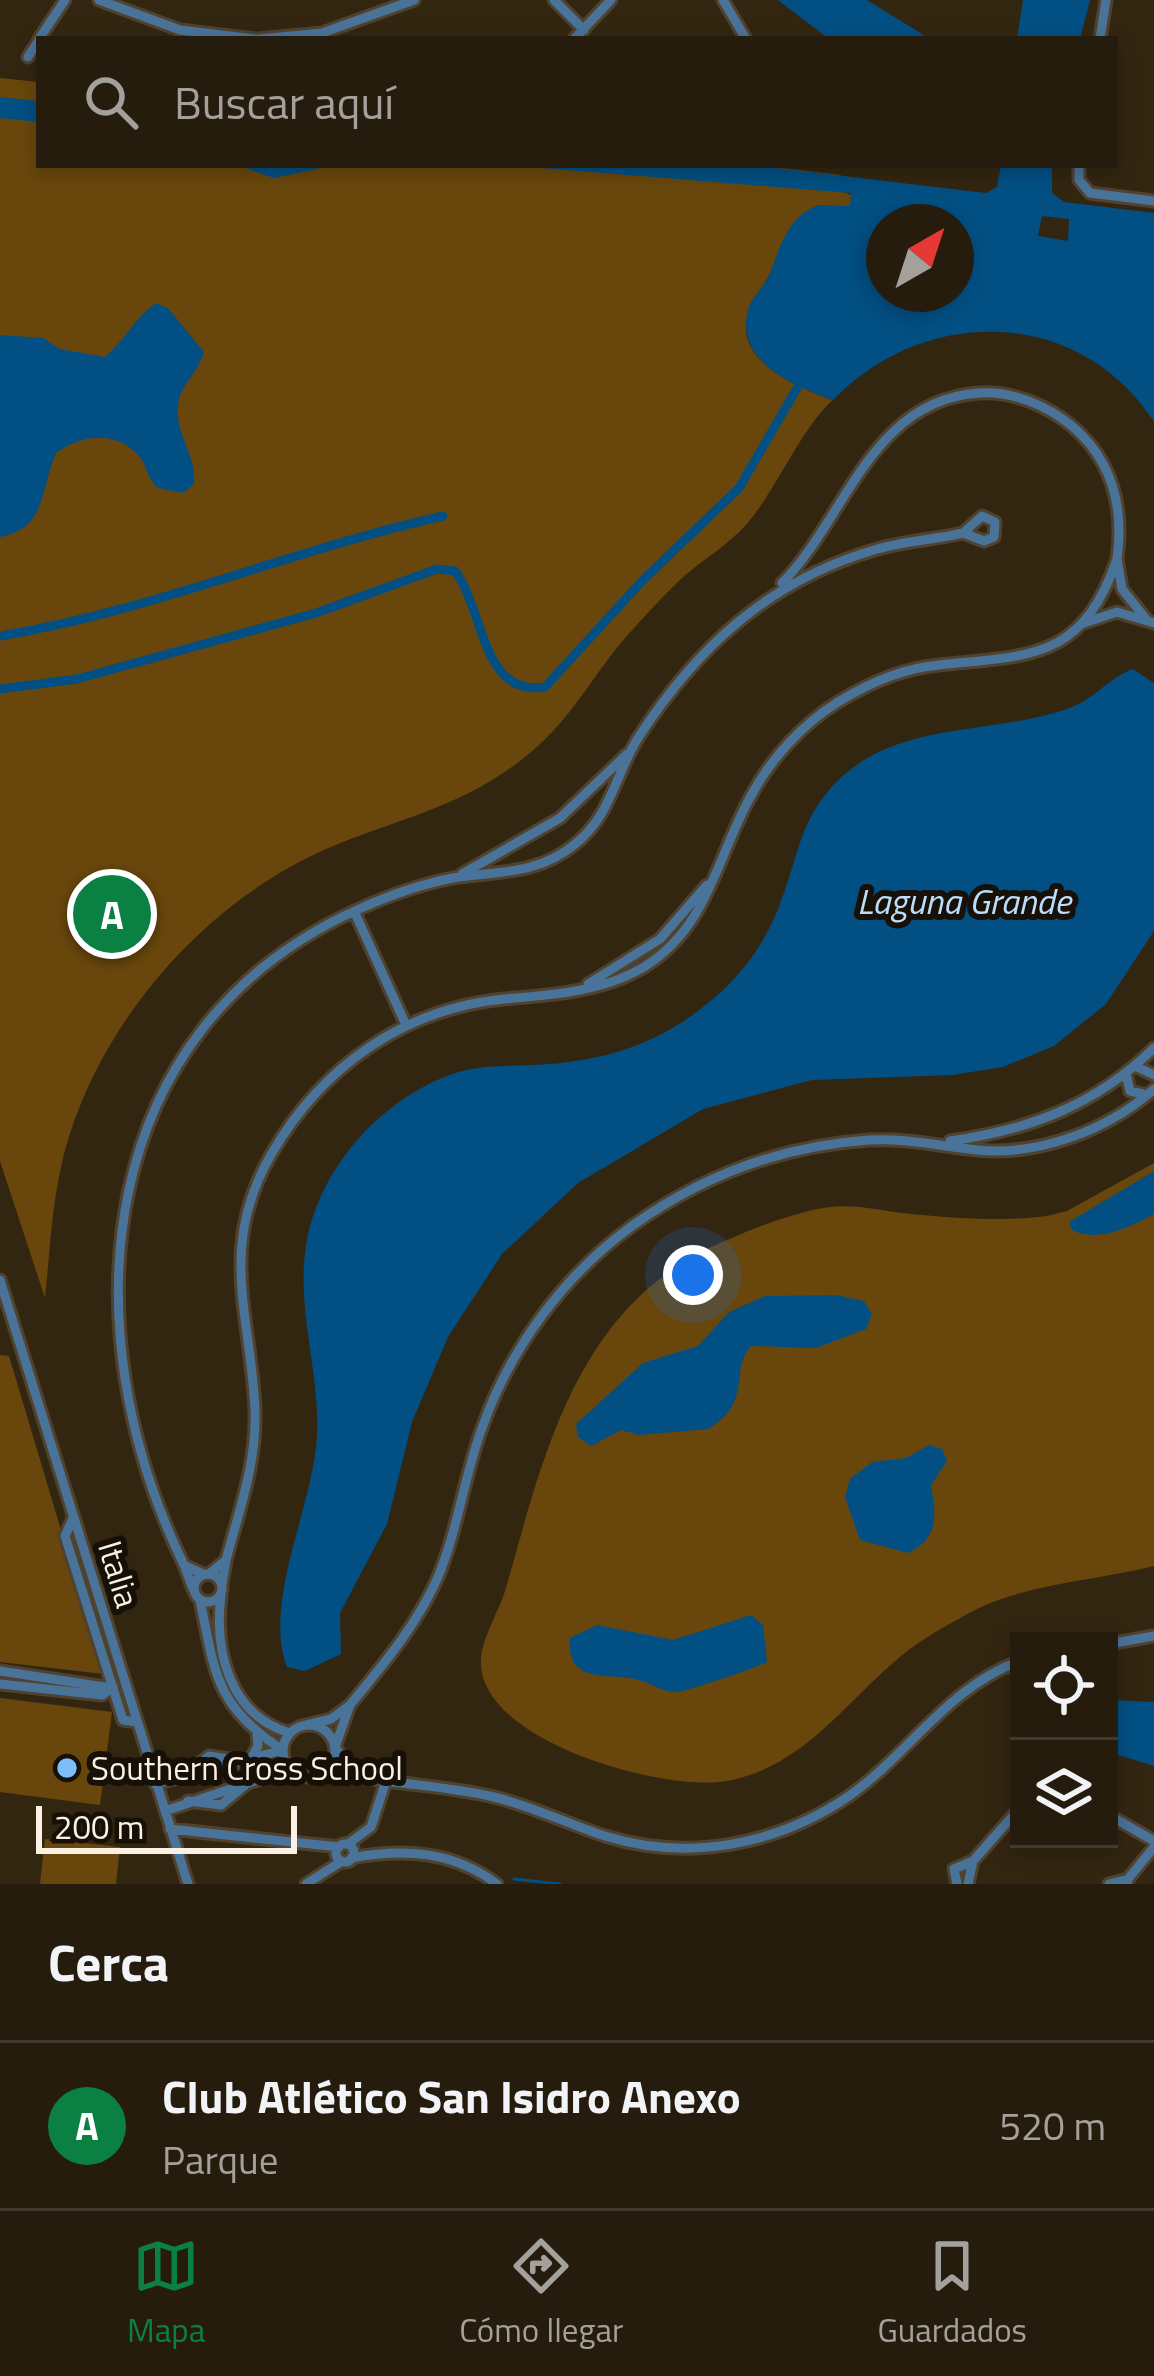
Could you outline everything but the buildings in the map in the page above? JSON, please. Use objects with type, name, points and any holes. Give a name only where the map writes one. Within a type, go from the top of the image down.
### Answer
[{"type":"street","points":[[41,36],[65,0]]},
{"type":"street","points":[[99,0],[164,26],[236,36]]},
{"type":"street","points":[[290,36],[322,33],[414,0]]},
{"type":"street","points":[[554,0],[584,30]]},
{"type":"street","points":[[577,36],[610,0]]},
{"type":"street","points":[[723,0],[744,36]]},
{"type":"street","points":[[1100,36],[1106,0]]},
{"type":"street","points":[[28,57],[36,44]]},
{"type":"street","points":[[1080,168],[1083,188],[1099,195],[1154,201]]},
{"type":"street","points":[[290,1733],[266,1724],[233,1686],[220,1641],[221,1590],[254,1434],[240,1295],[252,1200],[269,1158],[314,1093],[353,1058],[406,1025],[472,1004],[577,990],[660,939],[714,876],[772,764],[837,703],[914,670],[1026,657],[1108,614],[1122,589],[1117,559],[1119,512],[1098,454],[1044,407],[991,393],[942,400],[898,424],[872,454],[821,540],[774,592],[695,660],[630,751],[560,818],[499,857],[454,878],[354,911],[283,954],[217,1014],[161,1095],[128,1183],[116,1262],[123,1378],[144,1466],[196,1595],[219,1688],[257,1734],[283,1750],[290,1769],[304,1777],[367,1778],[496,1797],[600,1834],[655,1847],[748,1841],[797,1826],[850,1795],[955,1697],[1010,1665]]},
{"type":"street","points":[[774,592],[841,561],[963,533]]},
{"type":"street","points":[[821,540],[826,552],[841,561]]},
{"type":"street","points":[[1079,626],[1117,559]]},
{"type":"street","points":[[1106,585],[1117,583],[1150,621]]},
{"type":"street","points":[[1095,604],[1108,614],[1150,621]]},
{"type":"street","points":[[454,878],[506,874],[564,853],[594,826],[614,794],[630,751]]},
{"type":"street","points":[[599,782],[610,784],[614,794]]},
{"type":"street","points":[[499,857],[498,866],[506,874]]},
{"type":"street","points":[[354,911],[406,1025]]},
{"type":"street","points":[[155,1784],[283,1750],[290,1733],[331,1719],[350,1705],[403,1638],[436,1580],[481,1429],[508,1369],[546,1310],[582,1269],[646,1216],[736,1167],[830,1145],[939,1142],[1020,1128],[1071,1108],[1131,1070],[1154,1048]]},
{"type":"street","points":[[1131,1070],[1154,1075]]},
{"type":"street","points":[[1131,1070],[1130,1091],[1150,1092]]},
{"type":"street","points":[[939,1142],[982,1150],[1024,1147],[1090,1130],[1150,1092]]},
{"type":"street","points":[[1020,1128],[1018,1141],[1024,1147]]},
{"type":"street","name":"Italia","points":[[0,1280],[188,1884]]},
{"type":"street","points":[[74,1518],[65,1536],[111,1688],[123,1720],[136,1722]]},
{"type":"street","points":[[196,1595],[206,1574],[226,1560]]},
{"type":"street","points":[[184,1565],[206,1574],[221,1590]]},
{"type":"street","points":[[196,1595],[214,1601],[221,1590]]},
{"type":"street","points":[[1118,1642],[1154,1636]]},
{"type":"street","points":[[0,1671],[111,1688]]},
{"type":"street","points":[[0,1684],[102,1695],[124,1683]]},
{"type":"street","points":[[320,1775],[332,1763],[350,1705]]},
{"type":"street","points":[[306,1725],[328,1732],[346,1764],[367,1778]]},
{"type":"street","points":[[250,1762],[258,1746],[257,1734]]},
{"type":"street","points":[[181,1778],[209,1756],[250,1762]]},
{"type":"street","points":[[165,1811],[188,1802],[226,1804],[254,1778],[290,1769]]},
{"type":"street","points":[[306,1884],[371,1827],[386,1781]]},
{"type":"street","points":[[968,1884],[974,1861],[1010,1819]]},
{"type":"street","points":[[1108,1884],[1128,1881],[1154,1844],[1118,1821]]},
{"type":"street","points":[[170,1828],[346,1851],[445,1858],[473,1867],[497,1884]]},
{"type":"street","points":[[957,1884],[955,1869],[974,1861]]},
{"type":"shaded area","points":[[0,78],[36,82],[36,168],[782,168],[841,175],[833,188],[854,196],[850,207],[814,210],[795,222],[747,317],[746,333],[761,360],[789,381],[833,400],[811,425],[750,520],[660,600],[563,719],[516,764],[444,804],[291,866],[204,929],[166,968],[132,1010],[81,1104],[60,1172],[45,1298],[0,1161]]},
{"type":"shaded area","points":[[1154,1163],[1154,1566],[1031,1590],[984,1606],[910,1649],[798,1750],[776,1764],[726,1781],[662,1778],[582,1756],[512,1718],[490,1693],[481,1665],[483,1646],[551,1441],[595,1351],[626,1311],[663,1276],[709,1248],[768,1223],[815,1210],[848,1206],[975,1219],[1047,1216],[1067,1211]]},
{"type":"shaded area","points":[[0,1355],[9,1356],[104,1674],[0,1662]]},
{"type":"shaded area","points":[[0,1698],[112,1712],[100,1805],[0,1792]]},
{"type":"shaded area","points":[[45,1839],[120,1847],[116,1884],[40,1884]]},
{"type":"water","points":[[778,0],[867,0],[925,36],[825,36]]},
{"type":"water","points":[[1023,0],[1090,0],[1081,36],[1017,36]]},
{"type":"water","points":[[0,97],[36,101],[36,122],[0,118]]},
{"type":"water","points":[[245,168],[322,168],[274,178]]},
{"type":"water","points":[[543,168],[777,168],[986,193],[997,187],[1000,168],[1052,168],[1052,193],[1064,202],[1154,213],[1154,422],[1122,384],[1085,356],[1043,339],[1000,332],[955,335],[911,347],[870,369],[833,400],[773,371],[751,347],[747,314],[786,233],[818,205],[850,206],[851,193]],"holes":[[[1042,216],[1069,219],[1068,241],[1038,236]]]},
{"type":"water","points":[[156,303],[168,308],[204,352],[178,406],[194,484],[183,493],[158,488],[141,458],[128,446],[108,438],[86,439],[56,453],[34,516],[15,532],[0,537],[0,335],[43,338],[60,349],[105,357]]},
{"type":"water","name":"Laguna Grande","points":[[1133,669],[1154,683],[1154,931],[1106,1004],[1054,1046],[1003,1067],[953,1075],[812,1080],[703,1109],[578,1183],[502,1254],[448,1337],[412,1422],[387,1524],[340,1613],[341,1654],[305,1671],[287,1667],[281,1613],[317,1435],[304,1293],[306,1246],[325,1188],[360,1137],[407,1097],[462,1071],[603,1056],[665,1033],[716,996],[751,959],[776,914],[813,813],[836,782],[863,760],[926,736],[1064,710]]},
{"type":"water","points":[[1154,1171],[1154,1214],[1103,1234],[1072,1230],[1069,1222]]},
{"type":"water","points":[[836,1295],[864,1301],[872,1314],[866,1329],[816,1348],[751,1346],[741,1365],[731,1408],[708,1429],[639,1435],[621,1430],[591,1446],[578,1437],[576,1424],[643,1363],[698,1346],[729,1312],[765,1296]]},
{"type":"water","points":[[929,1445],[942,1449],[947,1461],[931,1485],[934,1515],[926,1540],[908,1553],[860,1540],[845,1497],[850,1479],[872,1462],[906,1458]]},
{"type":"water","points":[[751,1615],[763,1625],[767,1662],[682,1691],[591,1674],[575,1664],[571,1653],[570,1638],[597,1625],[673,1640]]},
{"type":"water","points":[[1118,1700],[1154,1702],[1154,1766],[1118,1755]]},
{"type":"waterway","points":[[0,689],[77,679],[316,613],[437,569],[455,571],[487,648],[508,679],[524,687],[545,687],[643,580],[739,488],[797,388]]},
{"type":"waterway","points":[[0,636],[113,611],[443,516]]},
{"type":"waterway","points":[[514,1879],[560,1884]]},
{"type":"place","name":"Club Atlético San Isidro Anexo","points":[[112,914]]},
{"type":"place","name":"Southern Cross School","points":[[67,1768]]}]
